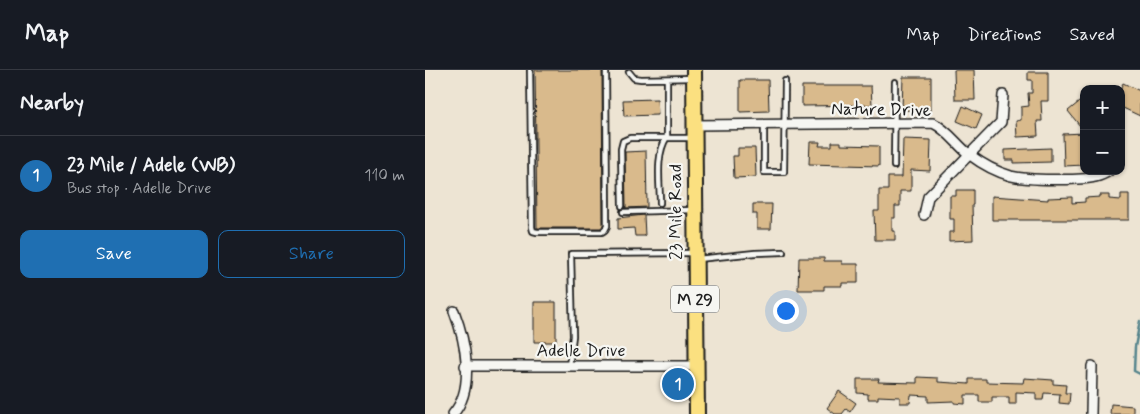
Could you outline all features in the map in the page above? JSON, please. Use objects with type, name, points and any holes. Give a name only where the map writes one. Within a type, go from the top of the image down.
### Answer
[{"type":"main road","name":"23 Mile Road","points":[[694,74],[697,414]]},
{"type":"street","points":[[924,215],[928,197],[1001,122],[1003,95]]},
{"type":"street","name":"Nature Drive","points":[[694,132],[764,124],[926,123],[941,127],[969,155],[1011,176],[1025,178],[1086,178],[1102,175]]},
{"type":"street","points":[[453,414],[459,406],[465,391],[462,334],[454,311]]},
{"type":"street","name":"Adelle Drive","points":[[465,366],[696,366]]},
{"type":"street","points":[[1091,414],[1092,366]]},
{"type":"lane","points":[[530,70],[532,227],[533,231],[537,232],[602,232],[607,226],[606,70]]},
{"type":"lane","points":[[629,72],[634,78],[641,80],[667,79],[694,74]]},
{"type":"lane","points":[[660,203],[660,154],[662,145],[667,138],[667,79]]},
{"type":"lane","points":[[764,124],[764,172],[785,172],[785,81]]},
{"type":"lane","points":[[894,166],[895,82]]},
{"type":"lane","points":[[622,206],[621,149],[623,142],[630,138],[667,138],[694,132]]},
{"type":"lane","points":[[623,212],[694,210]]},
{"type":"lane","points":[[569,366],[573,336],[571,254],[695,256],[783,252]]},
{"type":"building","points":[[535,70],[602,70],[603,225],[601,228],[537,228]]},
{"type":"building","points":[[954,70],[974,70],[975,100],[955,100]]},
{"type":"building","points":[[1028,72],[1048,72],[1048,101],[1041,101],[1042,121],[1037,121],[1038,136],[1017,137],[1016,121],[1021,120],[1021,107],[1029,106],[1028,93],[1032,93],[1032,80],[1028,80]]},
{"type":"building","points":[[903,77],[931,77],[931,111],[902,110]]},
{"type":"building","points":[[740,80],[768,80],[769,111],[740,112]]},
{"type":"building","points":[[1123,83],[1140,91],[1140,116],[1125,109],[1125,85],[1122,85]]},
{"type":"building","points":[[802,86],[871,86],[872,105],[802,106]]},
{"type":"building","points":[[657,99],[658,115],[624,116],[623,100]]},
{"type":"building","points":[[1080,101],[1080,126],[1068,111]]},
{"type":"building","points":[[963,106],[982,115],[976,129],[957,121]]},
{"type":"building","points":[[1080,133],[1080,165],[1064,166],[1063,134]]},
{"type":"building","points":[[903,139],[931,140],[930,171],[911,170],[911,191],[900,191],[900,206],[895,206],[895,218],[892,218],[892,231],[895,231],[895,240],[875,240],[874,211],[879,211],[879,190],[888,190],[888,177],[902,177]]},
{"type":"building","points":[[810,142],[820,142],[819,146],[832,146],[832,142],[841,142],[841,145],[879,146],[879,166],[809,164]]},
{"type":"building","points":[[738,148],[755,148],[756,177],[734,178],[733,156],[738,156]]},
{"type":"building","points":[[1051,148],[1051,162],[1014,163],[1014,160],[1005,160],[1005,150]]},
{"type":"building","points":[[646,151],[647,207],[626,208],[625,152]]},
{"type":"building","points":[[956,190],[973,190],[973,240],[949,241],[949,232],[954,232],[954,219],[950,219],[950,196],[956,196]]},
{"type":"building","points":[[1121,194],[1129,194],[1129,220],[992,220],[992,196],[1048,200],[1048,198],[1072,197],[1072,203],[1085,202],[1085,198],[1100,197],[1100,195],[1109,195],[1109,199],[1121,200]]},
{"type":"building","points":[[753,204],[772,204],[771,229],[757,229],[757,214],[753,214]]},
{"type":"building","points":[[644,215],[645,236],[635,236],[634,228],[618,229],[618,218]]},
{"type":"building","points":[[799,258],[824,258],[824,261],[842,261],[842,264],[858,264],[858,283],[842,283],[842,286],[824,286],[824,290],[798,290]]},
{"type":"building","points":[[534,302],[556,302],[556,342],[534,342]]},
{"type":"building","points":[[917,377],[938,378],[938,382],[969,384],[969,379],[986,379],[986,382],[1023,383],[1024,378],[1053,380],[1053,384],[1066,385],[1065,393],[1070,393],[1069,404],[1059,403],[1060,394],[1044,393],[1043,400],[1036,400],[1036,393],[1016,392],[1016,404],[1009,404],[1009,397],[992,397],[992,402],[979,402],[979,395],[965,395],[965,404],[954,403],[954,401],[928,402],[928,396],[911,395],[910,403],[900,403],[900,397],[878,396],[878,399],[868,399],[868,394],[857,393],[857,379],[879,379],[878,382],[917,383]]},
{"type":"building","points":[[839,391],[856,403],[850,412],[846,409],[842,414],[835,414],[827,408]]},
{"type":"building","points":[[1111,404],[1133,406],[1133,414],[1110,414]]},
{"type":"waterway","points":[[1140,321],[1135,347],[1134,371],[1140,374]]},
{"type":"place","name":"23 Mile / Adele (WB)","points":[[678,384]]}]
